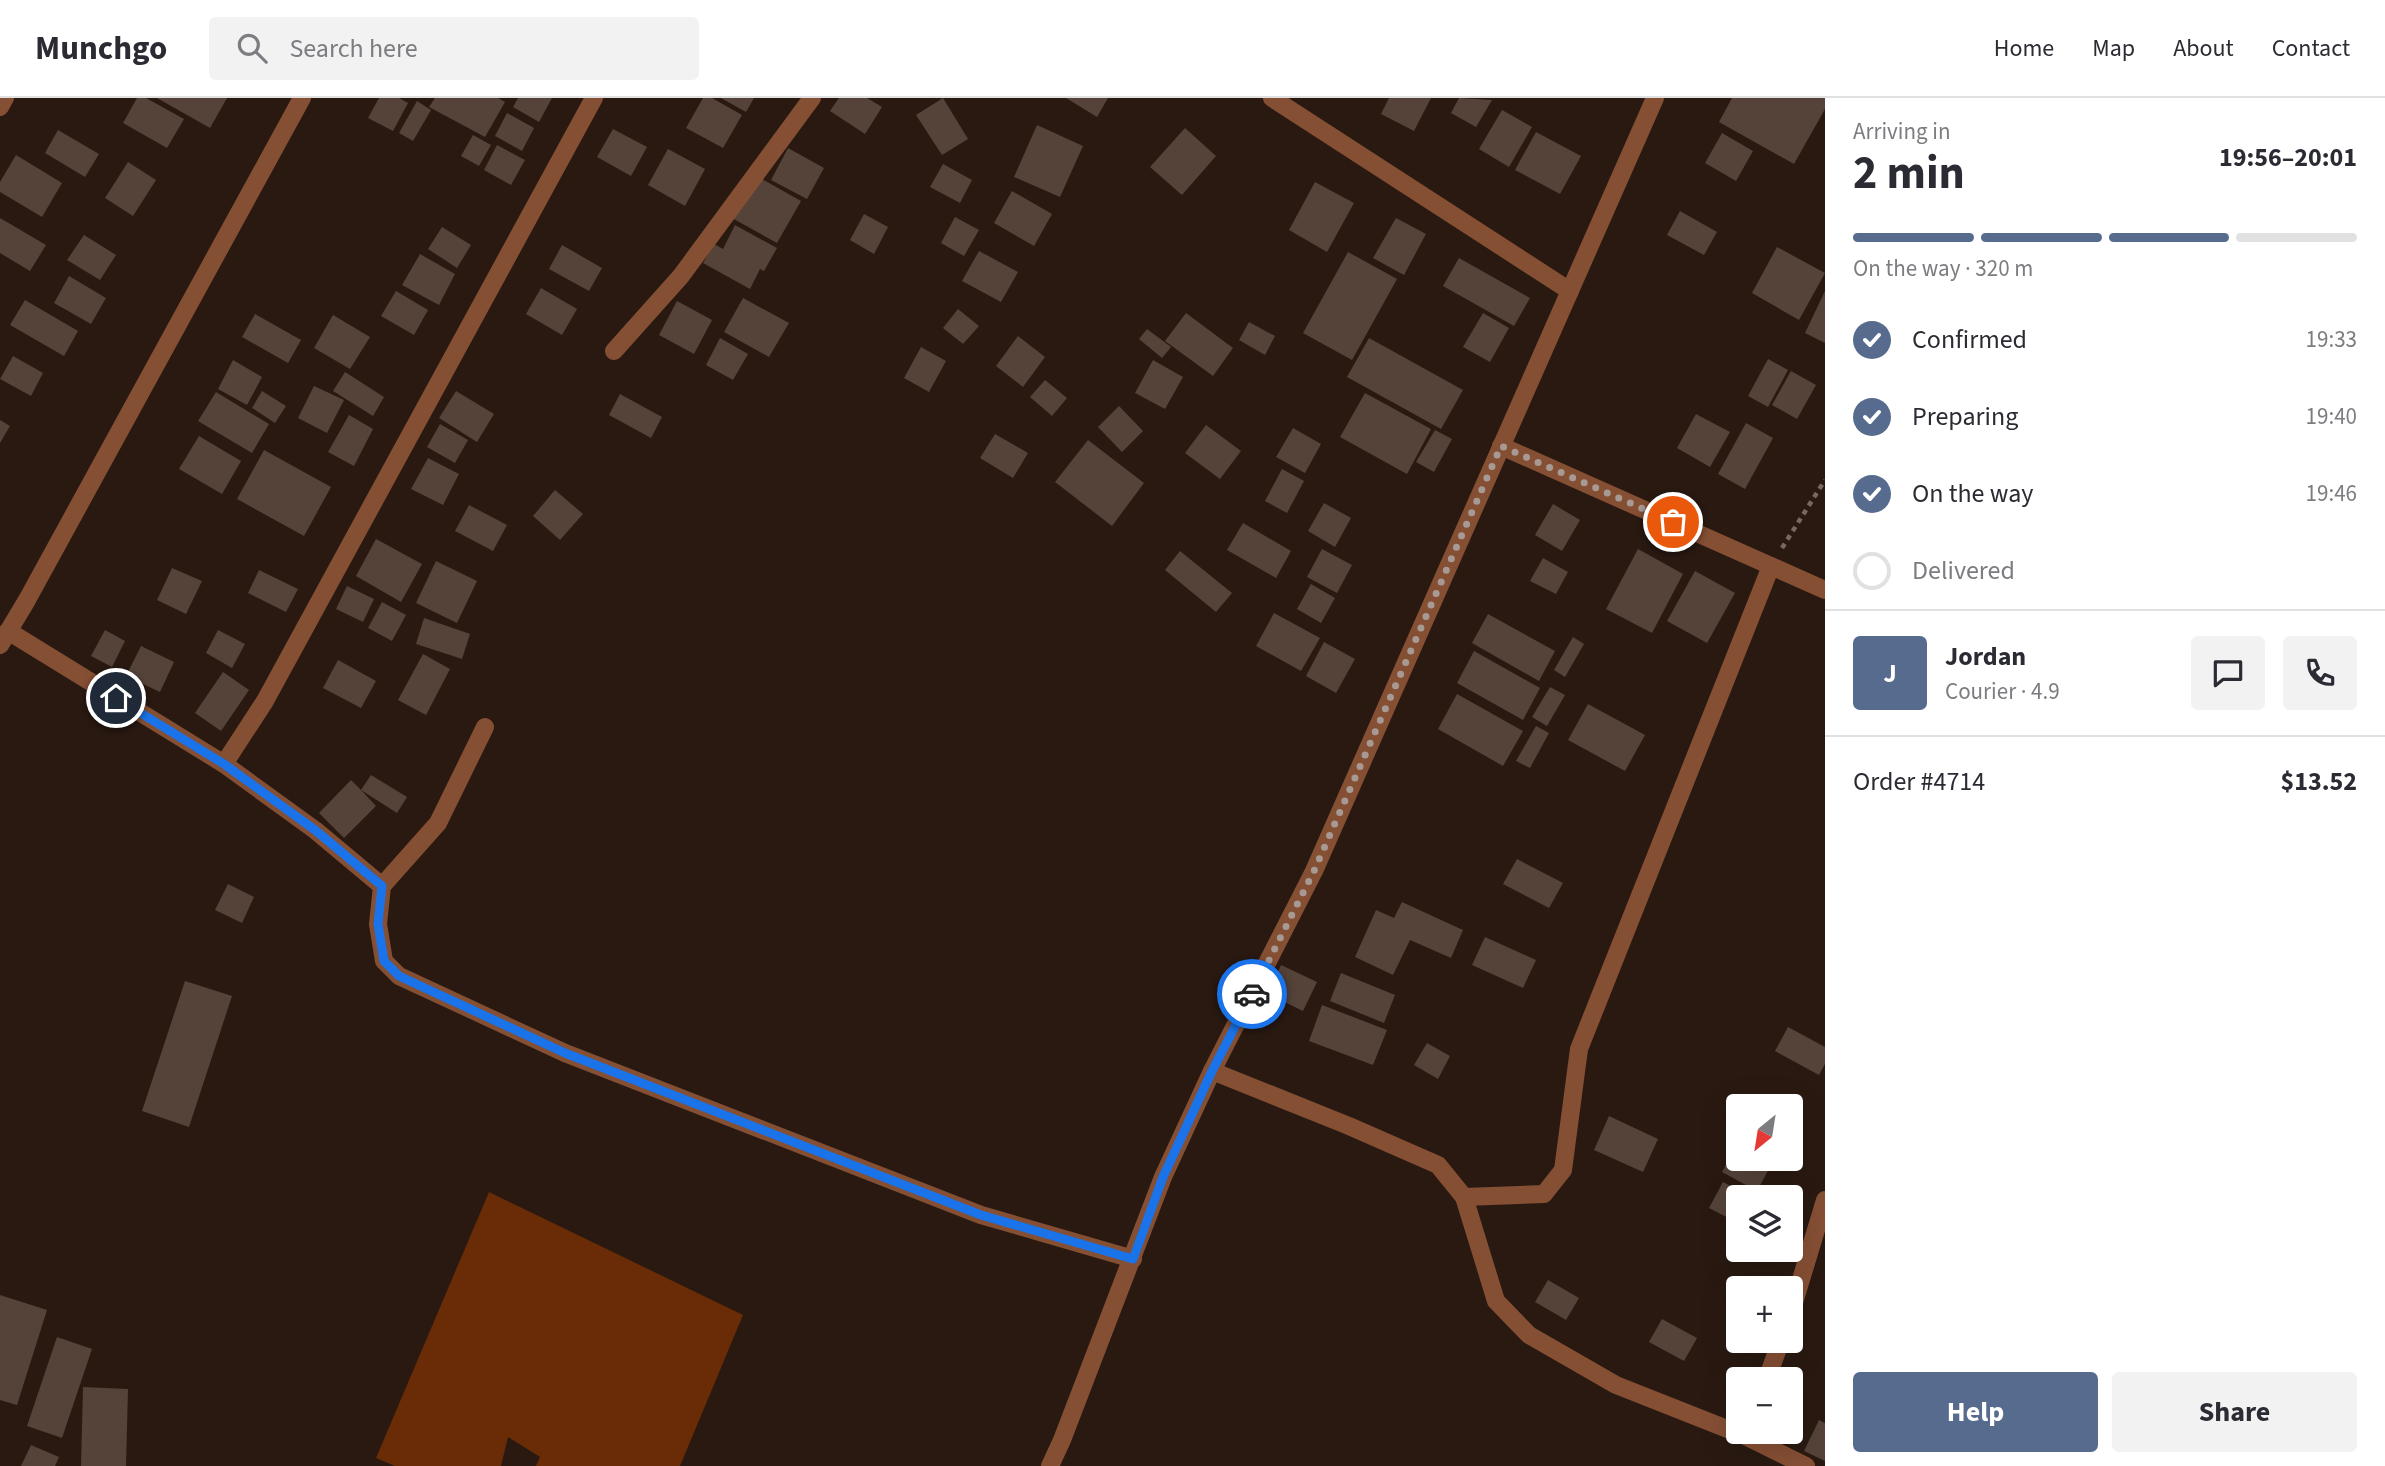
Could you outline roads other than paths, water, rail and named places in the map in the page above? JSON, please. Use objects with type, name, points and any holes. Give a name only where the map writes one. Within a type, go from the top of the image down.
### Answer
[{"type":"street","points":[[0,107],[5,98]]},
{"type":"street","points":[[302,98],[34,588],[4,638],[224,764],[315,830],[382,886]]},
{"type":"street","points":[[224,764],[265,701],[594,98]]},
{"type":"street","points":[[614,351],[681,276],[812,98]]},
{"type":"street","points":[[1272,98],[1570,291]]},
{"type":"street","points":[[1050,1466],[1163,1177],[1212,1071],[1314,871],[1655,98]]},
{"type":"street","points":[[1501,446],[1825,590]]},
{"type":"street","points":[[1464,1197],[1544,1194],[1563,1170],[1579,1048],[1771,566]]},
{"type":"street","points":[[485,727],[438,823],[382,886],[378,924],[384,961],[399,976],[565,1053],[968,1210],[1133,1259]]},
{"type":"street","points":[[1212,1071],[1438,1165],[1464,1197],[1496,1301],[1529,1335],[1616,1385],[1726,1426]]},
{"type":"street","points":[[1802,1276],[1825,1200]]},
{"type":"street","points":[[1764,1444],[1805,1466]]}]
